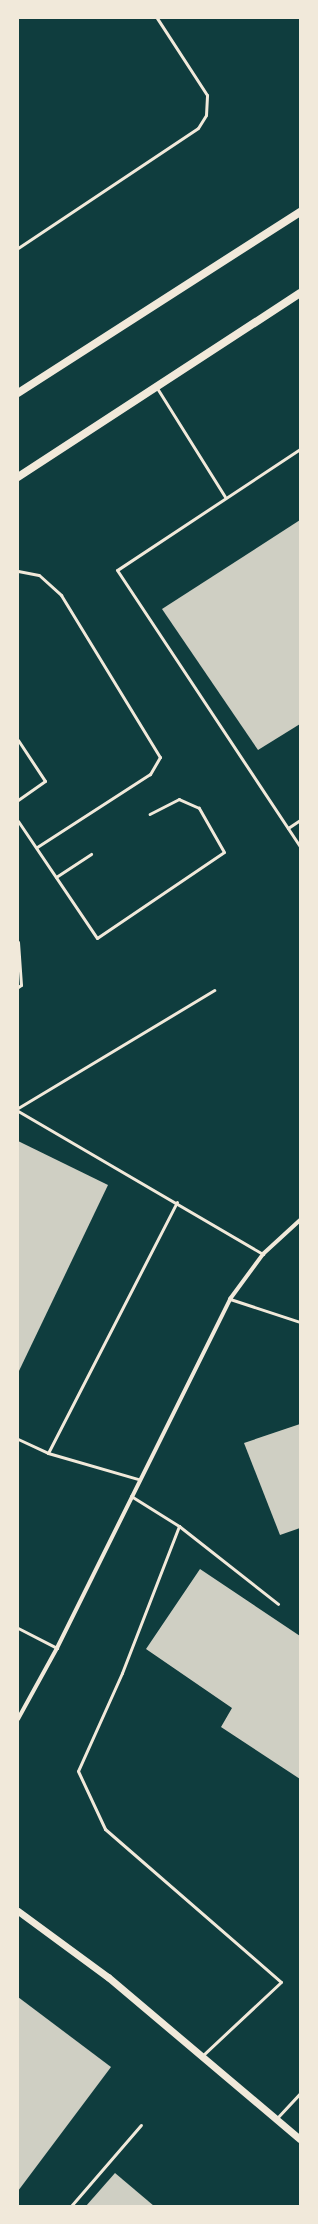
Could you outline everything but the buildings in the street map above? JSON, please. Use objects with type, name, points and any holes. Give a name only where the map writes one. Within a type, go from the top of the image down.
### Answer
[{"type":"main road","points":[[18,393],[300,212]]},
{"type":"main road","points":[[18,477],[300,293]]},
{"type":"street","points":[[18,1720],[57,1648],[138,1479],[230,1299],[263,1254],[300,1220]]},
{"type":"street","points":[[18,1911],[108,1977],[300,2139]]},
{"type":"lane","points":[[18,248],[198,128],[206,115],[207,95],[156,18]]},
{"type":"lane","points":[[156,387],[225,497]]},
{"type":"lane","points":[[300,449],[225,497],[117,570],[300,846]]},
{"type":"lane","points":[[18,572],[39,575],[61,596],[160,757],[150,774],[37,847]]},
{"type":"lane","points":[[18,740],[45,781],[18,800]]},
{"type":"lane","points":[[18,821],[97,938],[224,852],[199,808],[179,799],[150,814]]},
{"type":"lane","points":[[288,828],[300,820]]},
{"type":"lane","points":[[56,877],[91,854]]},
{"type":"lane","points":[[18,942],[21,985],[18,987]]},
{"type":"lane","points":[[18,1108],[214,990]]},
{"type":"lane","points":[[18,1111],[177,1202],[263,1254]]},
{"type":"lane","points":[[48,1454],[177,1202]]},
{"type":"lane","points":[[230,1299],[300,1322]]},
{"type":"lane","points":[[18,1439],[48,1454],[138,1479]]},
{"type":"lane","points":[[131,1496],[180,1526],[278,1604]]},
{"type":"lane","points":[[180,1526],[122,1673],[78,1771],[104,1829],[281,1982],[202,2056]]},
{"type":"lane","points":[[18,1628],[57,1648]]},
{"type":"lane","points":[[277,2119],[300,2093]]},
{"type":"lane","points":[[71,2206],[141,2125]]}]
